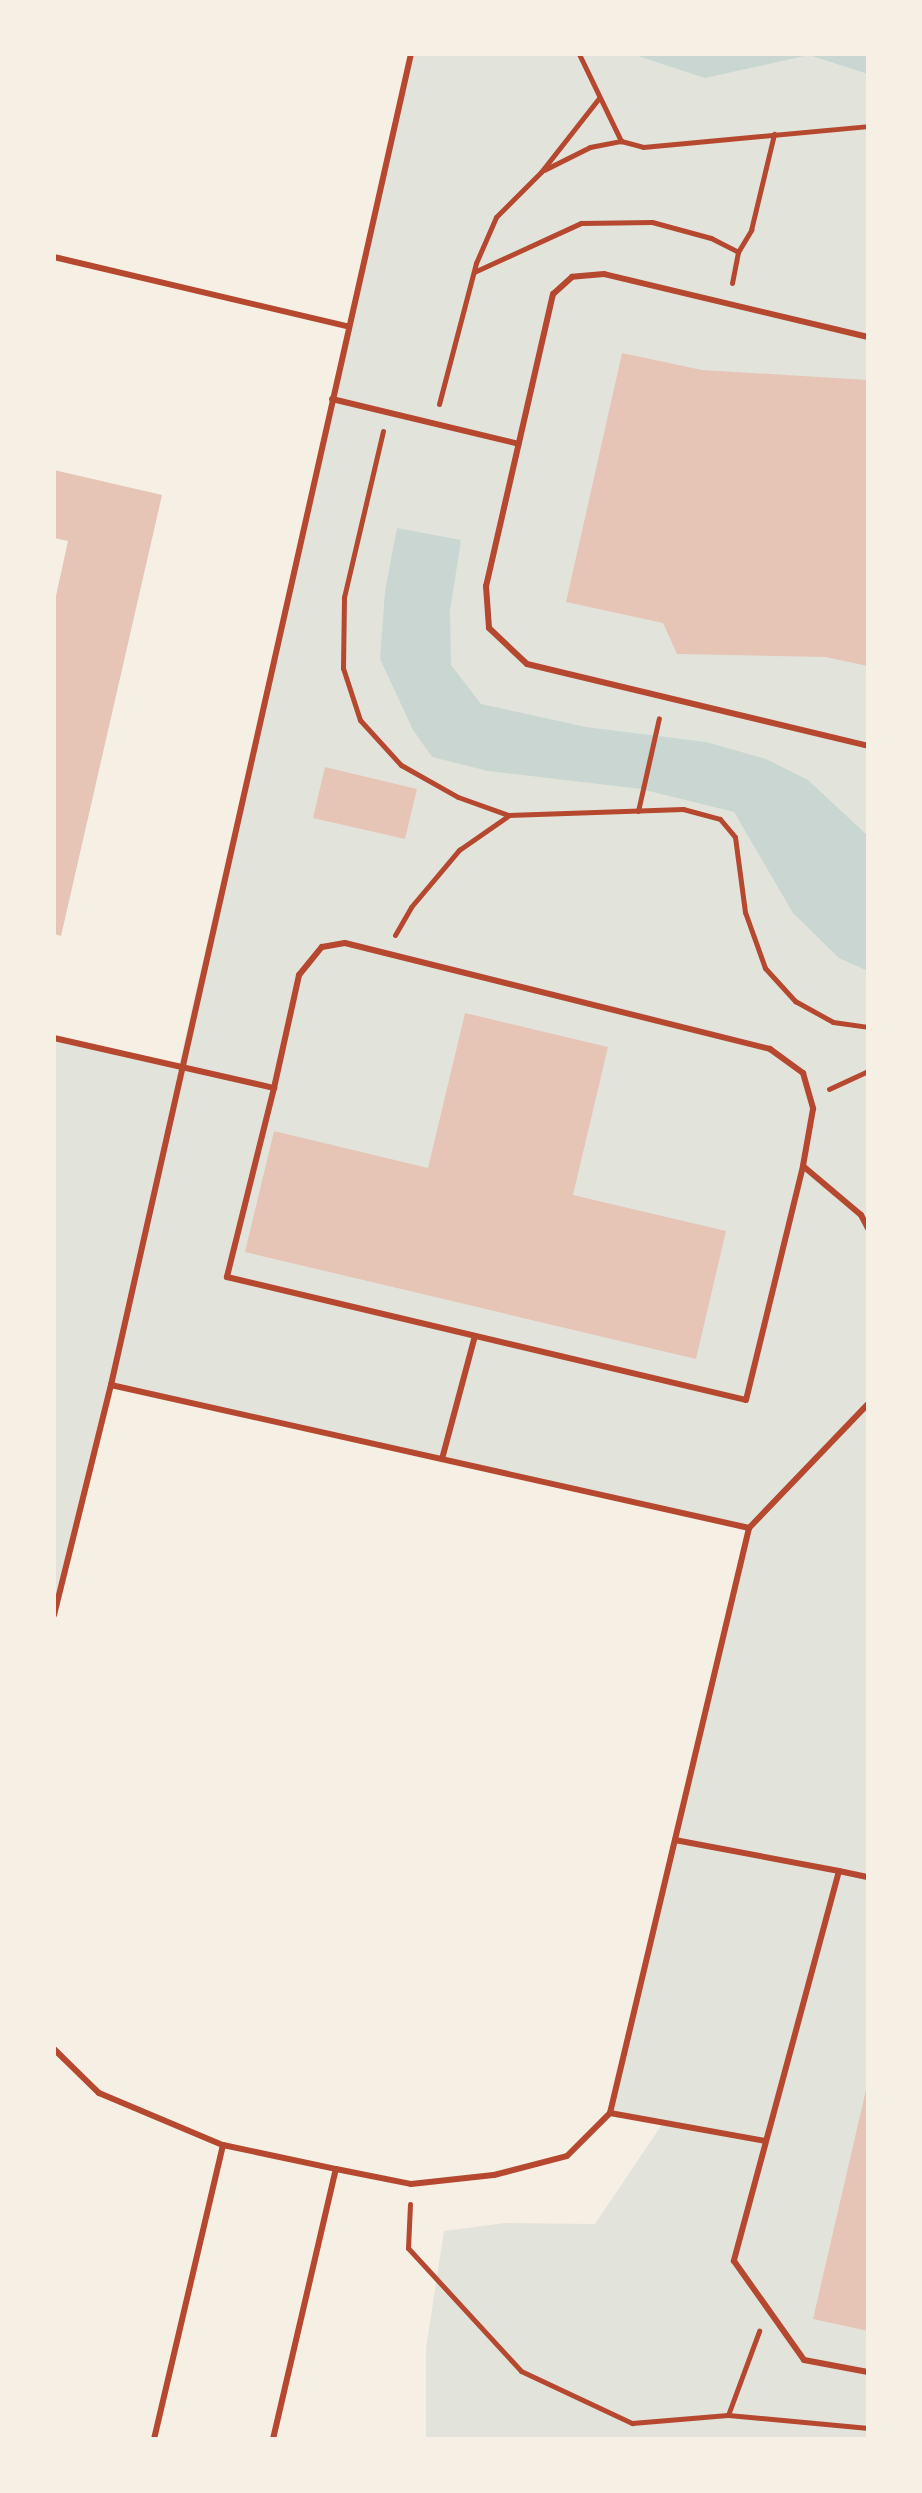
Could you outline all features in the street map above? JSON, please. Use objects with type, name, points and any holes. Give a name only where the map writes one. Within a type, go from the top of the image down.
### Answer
[{"type":"lane","points":[[54,1615],[111,1385],[179,1066],[411,54]]},
{"type":"lane","points":[[54,257],[349,327]]},
{"type":"lane","points":[[868,337],[604,274],[572,277],[553,294],[486,586],[489,628],[527,664],[868,746]]},
{"type":"lane","points":[[332,399],[519,444]]},
{"type":"lane","points":[[345,943],[385,953],[770,1049],[803,1073],[813,1109],[803,1166],[746,1400],[227,1277],[299,975],[322,947],[345,943]]},
{"type":"lane","points":[[54,1038],[274,1088]]},
{"type":"lane","points":[[803,1166],[861,1215],[868,1228]]},
{"type":"lane","points":[[442,1459],[475,1336]]},
{"type":"lane","points":[[111,1385],[749,1528]]},
{"type":"lane","points":[[54,2049],[99,2093],[223,2145],[336,2169],[411,2184],[494,2175],[567,2156],[610,2113],[749,1528],[868,1404]]},
{"type":"lane","points":[[675,1840],[868,1877]]},
{"type":"lane","points":[[839,1871],[734,2261],[804,2360],[868,2372]]},
{"type":"lane","points":[[610,2113],[766,2141]]},
{"type":"lane","points":[[154,2439],[223,2145]]},
{"type":"lane","points":[[273,2439],[336,2169]]},
{"type":"path","points":[[579,54],[621,141]]},
{"type":"path","points":[[434,424],[474,272],[496,217],[541,172],[599,98]]},
{"type":"path","points":[[541,172],[590,147],[621,141],[643,147],[868,126]]},
{"type":"path","points":[[728,303],[738,252],[751,230],[774,134]]},
{"type":"path","points":[[474,272],[581,223],[652,222],[711,238],[738,252]]},
{"type":"path","points":[[387,412],[344,597],[343,668],[360,720],[401,765],[458,797],[508,815],[683,809],[720,819],[735,837],[745,912],[765,968],[795,1001],[833,1022],[868,1027]]},
{"type":"path","points":[[638,811],[657,729]]},
{"type":"path","points":[[385,953],[411,907],[459,850],[508,815]]},
{"type":"path","points":[[810,1098],[868,1071]]},
{"type":"path","points":[[411,2184],[408,2248],[521,2371],[632,2423],[728,2415],[868,2428]]},
{"type":"path","points":[[728,2415],[767,2308]]},
{"type":"shaded area","points":[[411,54],[868,54],[868,2439],[426,2439],[426,2348],[444,2231],[505,2223],[595,2224],[663,2123],[610,2113],[749,1528],[111,1385],[54,1615],[54,1038],[179,1065]]},
{"type":"shaded area","points":[[632,54],[868,54],[868,74],[809,55],[705,78]]},
{"type":"shaded area","points":[[397,528],[461,540],[450,611],[451,665],[481,704],[586,727],[706,742],[766,759],[808,780],[868,836],[868,971],[839,958],[793,913],[734,812],[641,789],[488,771],[432,757],[413,730],[380,659],[385,591]]},
{"type":"building","points":[[622,353],[702,370],[868,380],[868,666],[825,657],[677,654],[663,623],[566,602]]},
{"type":"building","points":[[54,470],[162,495],[61,936],[54,934],[54,605],[68,541],[54,538]]},
{"type":"building","points":[[325,767],[417,789],[405,839],[313,818]]},
{"type":"building","points":[[465,1013],[608,1047],[573,1195],[726,1231],[696,1359],[245,1252],[274,1131],[428,1168]]},
{"type":"building","points":[[868,2081],[868,2331],[813,2319]]}]
